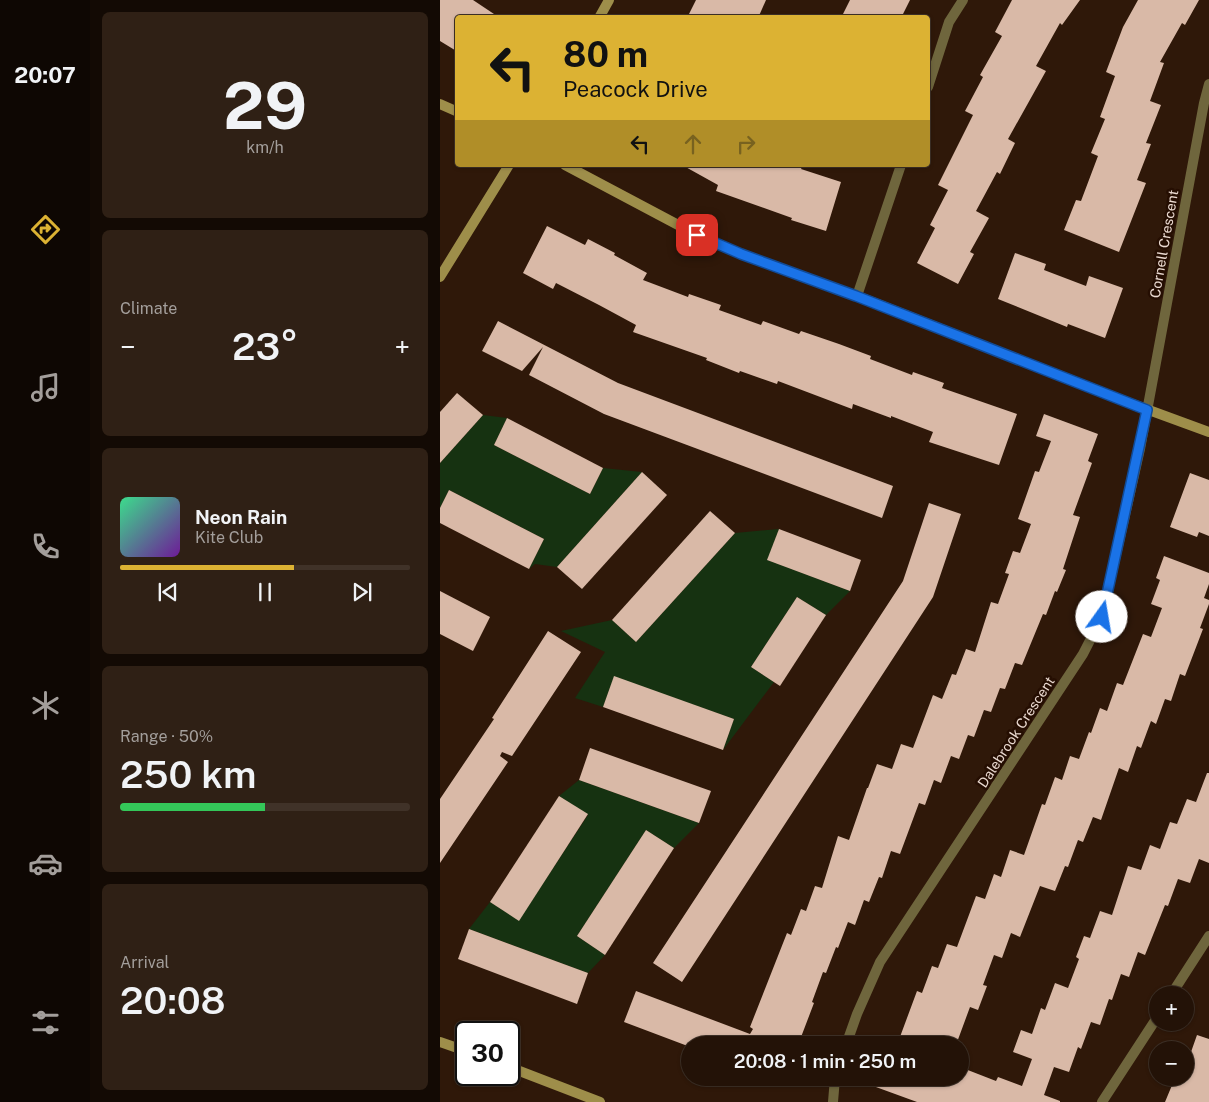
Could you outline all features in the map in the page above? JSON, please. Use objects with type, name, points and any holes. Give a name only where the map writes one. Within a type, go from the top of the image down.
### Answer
[{"type":"street","points":[[600,15],[609,0]]},
{"type":"street","points":[[930,81],[949,22],[963,0]]},
{"type":"street","name":"Cornell Crescent","points":[[1147,410],[1202,112],[1209,84]]},
{"type":"street","points":[[440,104],[455,111]]},
{"type":"street","points":[[440,277],[508,167]]},
{"type":"street","points":[[569,167],[697,235],[741,254],[856,296],[1147,410],[1209,432]]},
{"type":"street","points":[[856,296],[900,167]]},
{"type":"street","name":"Dalebrook Crescent","points":[[849,1036],[880,962],[1084,654],[1102,617],[1147,410]]},
{"type":"street","points":[[1177,986],[1209,936]]},
{"type":"street","points":[[1102,1102],[1149,1030]]},
{"type":"street","points":[[440,1042],[455,1047]]},
{"type":"street","points":[[520,1071],[600,1102]]},
{"type":"street","points":[[833,1102],[834,1086]]},
{"type":"green space","points":[[483,415],[507,418],[494,445],[590,494],[603,468],[642,472],[557,567],[535,564],[529,569],[544,539],[449,490],[440,508],[440,463]]},
{"type":"green space","points":[[779,529],[768,560],[850,591],[826,615],[797,597],[751,667],[774,682],[723,750],[734,719],[614,677],[603,707],[575,698],[605,652],[561,631],[612,620],[636,642],[735,533]]},
{"type":"green space","points":[[579,780],[699,823],[674,848],[646,830],[577,936],[605,955],[588,973],[469,929],[490,902],[519,920],[588,815],[559,796]]},
{"type":"building","points":[[440,0],[473,0],[496,15],[455,15],[455,50],[440,41]]},
{"type":"building","points":[[696,0],[766,0],[759,15],[688,15]]},
{"type":"building","points":[[850,0],[910,0],[902,15],[842,15]]},
{"type":"building","points":[[1012,0],[1080,0],[1062,25],[1060,23],[1036,66],[1046,71],[1008,139],[1015,143],[1000,174],[997,172],[976,211],[989,218],[970,252],[974,254],[958,284],[917,263],[935,228],[930,225],[948,190],[938,185],[973,115],[965,111],[983,77],[980,75],[1002,36],[995,32]]},
{"type":"building","points":[[1138,0],[1199,0],[1185,25],[1182,23],[1160,62],[1164,63],[1150,101],[1161,105],[1146,143],[1151,144],[1137,180],[1146,183],[1119,252],[1064,230],[1076,200],[1081,201],[1098,156],[1091,153],[1105,119],[1100,117],[1115,76],[1106,72],[1123,27]]},
{"type":"building","points":[[686,167],[802,167],[801,169],[841,182],[826,231],[791,220],[792,218],[716,191],[718,185]]},
{"type":"building","points":[[547,226],[585,245],[588,239],[615,253],[614,255],[647,273],[643,280],[688,297],[689,294],[721,305],[719,310],[761,325],[763,321],[799,334],[801,331],[839,344],[871,356],[870,359],[912,375],[913,372],[944,383],[942,388],[1017,414],[999,465],[929,442],[933,432],[891,416],[891,418],[853,404],[852,409],[778,381],[777,384],[740,371],[739,373],[706,360],[707,358],[633,332],[636,325],[599,305],[556,283],[553,289],[523,273]]},
{"type":"building","points":[[1015,253],[1046,264],[1044,270],[1086,286],[1089,276],[1123,288],[1105,338],[1068,324],[1067,327],[998,299]]},
{"type":"building","points":[[498,321],[618,383],[893,486],[882,518],[604,414],[529,375],[543,347],[522,371],[482,351]]},
{"type":"building","points":[[457,393],[483,415],[440,463],[440,412]]},
{"type":"building","points":[[1044,414],[1098,434],[1088,461],[1092,463],[1073,515],[1080,517],[1063,569],[1066,570],[1057,592],[1055,591],[1046,615],[1043,614],[1022,665],[1015,663],[1005,689],[1000,688],[991,712],[984,710],[974,737],[968,735],[959,759],[951,756],[941,783],[934,780],[925,805],[919,803],[900,854],[891,851],[882,878],[879,877],[869,902],[864,900],[855,925],[848,922],[826,973],[823,972],[801,1036],[681,1036],[681,1043],[624,1022],[636,991],[750,1034],[753,1029],[750,1027],[787,933],[791,935],[801,909],[806,911],[815,886],[822,888],[838,836],[849,840],[877,764],[892,769],[901,744],[913,748],[933,695],[942,699],[952,674],[956,675],[966,649],[975,652],[991,602],[998,604],[1009,574],[1005,573],[1013,551],[1020,553],[1031,524],[1018,519],[1035,471],[1039,472],[1051,441],[1036,436]]},
{"type":"building","points":[[507,418],[603,468],[590,494],[494,445]]},
{"type":"building","points":[[642,472],[667,495],[582,589],[557,567]]},
{"type":"building","points":[[1190,473],[1209,480],[1209,536],[1199,532],[1197,537],[1170,527]]},
{"type":"building","points":[[449,490],[544,539],[529,569],[440,523],[440,508]]},
{"type":"building","points":[[929,503],[961,514],[933,597],[682,982],[653,963],[903,581]]},
{"type":"building","points":[[710,511],[735,533],[636,642],[612,620]]},
{"type":"building","points":[[779,529],[861,560],[850,591],[767,560]]},
{"type":"building","points":[[1164,556],[1209,573],[1209,584],[1204,598],[1209,600],[1209,604],[1200,628],[1203,629],[1185,676],[1180,674],[1171,701],[1165,699],[1156,724],[1151,721],[1141,748],[1137,746],[1128,772],[1119,768],[1101,820],[1093,817],[1083,842],[1078,840],[1068,867],[1065,866],[1055,891],[1040,886],[1020,937],[1011,933],[1002,958],[994,955],[983,985],[987,986],[978,1010],[970,1007],[959,1036],[900,1036],[917,991],[922,993],[932,966],[938,968],[947,944],[957,947],[976,896],[985,899],[994,874],[1001,877],[1010,850],[1024,855],[1042,804],[1045,805],[1055,777],[1062,780],[1070,756],[1079,759],[1100,708],[1107,711],[1117,683],[1123,685],[1143,634],[1151,637],[1162,608],[1151,604],[1160,580],[1156,578]]},
{"type":"building","points":[[440,591],[490,617],[473,651],[440,634]]},
{"type":"building","points":[[797,597],[826,615],[780,686],[751,667]]},
{"type":"building","points":[[548,631],[581,652],[512,756],[502,752],[500,756],[508,762],[440,863],[440,799],[494,719],[492,718]]},
{"type":"building","points":[[614,676],[734,719],[723,750],[603,707]]},
{"type":"building","points":[[590,748],[711,791],[699,823],[579,780]]},
{"type":"building","points":[[1207,773],[1209,773],[1209,863],[1199,859],[1190,883],[1178,879],[1168,906],[1165,905],[1145,955],[1138,952],[1129,977],[1121,974],[1112,1000],[1109,999],[1100,1025],[1091,1022],[1081,1049],[1078,1047],[1069,1072],[1054,1067],[1044,1095],[1060,1102],[917,1102],[873,1086],[969,1086],[969,1070],[996,1081],[998,1077],[1022,1086],[1032,1059],[1013,1052],[1021,1030],[1032,1034],[1041,1008],[1045,1010],[1055,983],[1068,988],[1079,959],[1076,957],[1084,936],[1090,938],[1100,911],[1112,915],[1128,866],[1141,870],[1150,845],[1160,849],[1170,822],[1177,824],[1187,799],[1196,802]]},
{"type":"building","points":[[559,796],[588,814],[519,921],[490,902]]},
{"type":"building","points":[[646,830],[674,848],[605,955],[577,936]]},
{"type":"building","points":[[469,929],[588,973],[577,1004],[458,959]]},
{"type":"building","points":[[1197,1035],[1209,1039],[1209,1102],[1165,1102],[1172,1086],[1194,1086],[1194,1044]]},
{"type":"route","points":[[697,235],[741,254],[856,296],[1147,410],[1102,617]]}]
